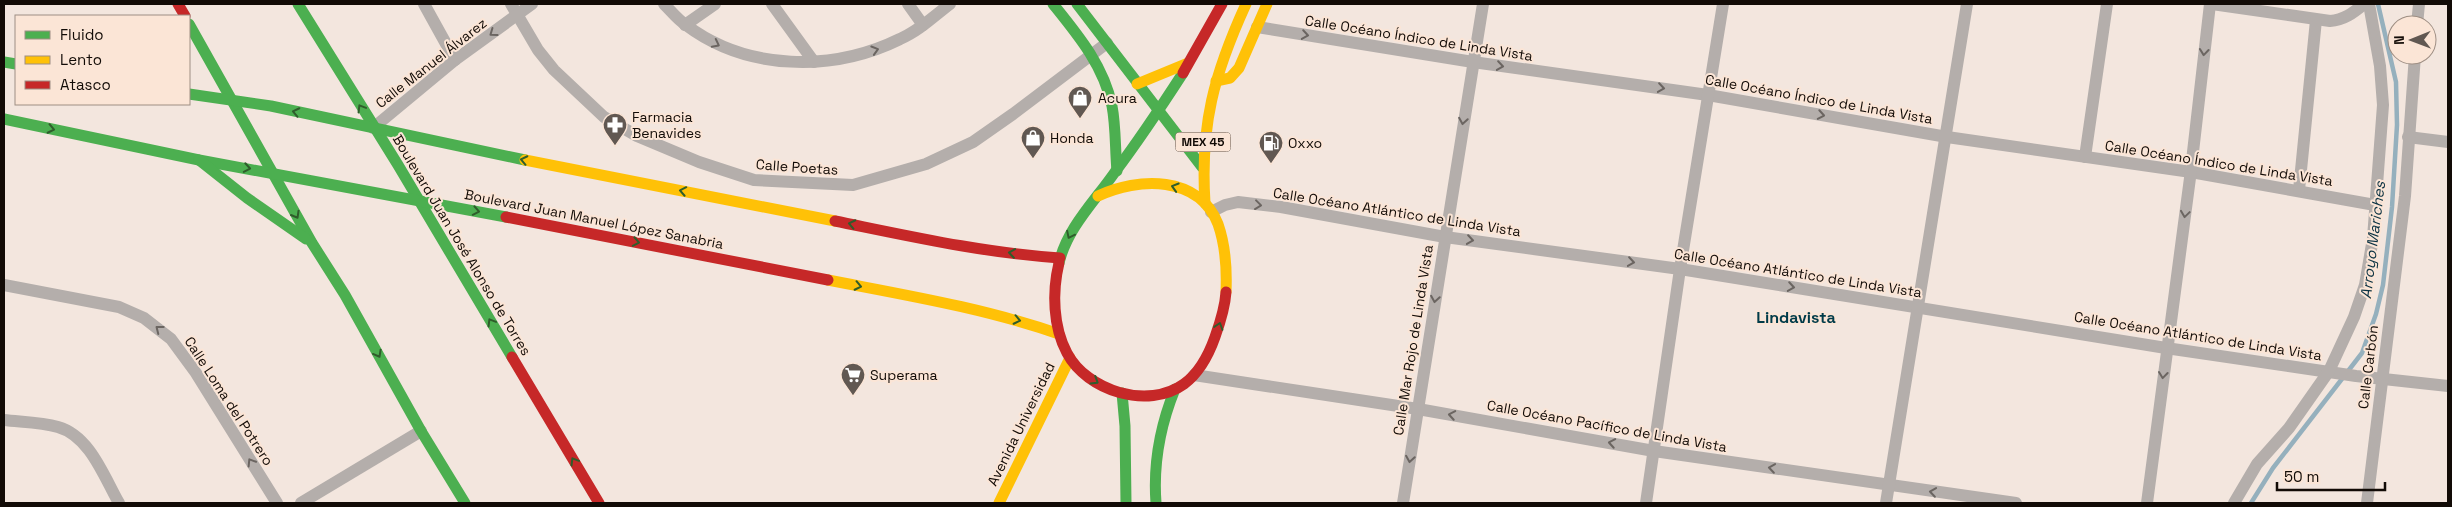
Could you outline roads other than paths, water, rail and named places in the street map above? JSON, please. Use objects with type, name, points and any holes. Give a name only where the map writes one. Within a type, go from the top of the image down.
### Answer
[{"type":"main road","name":"Boulevard Juan José Alonso de Torres","points":[[298,4],[419,200],[599,503]]},
{"type":"main road","points":[[1053,4],[1098,64],[1112,106],[1117,171]]},
{"type":"main road","points":[[1077,4],[1202,167]]},
{"type":"main road","points":[[1098,196],[1126,184],[1157,183],[1174,186],[1191,192],[1208,208],[1220,233],[1225,254],[1226,296],[1215,340],[1206,359],[1194,375],[1175,389],[1145,395],[1122,393],[1091,379],[1079,370],[1070,358],[1059,334],[1056,296],[1060,258],[1078,220],[1117,171],[1158,110],[1222,4]]},
{"type":"main road","name":"MEX 45","points":[[1208,208],[1202,167],[1204,128],[1222,60],[1246,4]]},
{"type":"main road","points":[[1216,82],[1230,78],[1239,68],[1267,4]]},
{"type":"main road","points":[[190,26],[230,102],[312,243],[345,295],[465,503]]},
{"type":"main road","points":[[1137,84],[1188,63]]},
{"type":"main road","points":[[190,94],[230,102],[271,106],[545,164],[939,242],[1031,256],[1060,258]]},
{"type":"main road","name":"Boulevard Juan Manuel López Sanabria","points":[[4,119],[200,160],[419,200],[929,300],[1026,322],[1059,334]]},
{"type":"main road","points":[[200,160],[247,198],[312,243]]},
{"type":"main road","name":"Avenida Universidad","points":[[998,503],[1070,358]]},
{"type":"main road","points":[[1156,503],[1157,452],[1164,414],[1175,389]]},
{"type":"main road","points":[[1122,393],[1126,426],[1126,503]]},
{"type":"street","points":[[424,4],[455,60]]},
{"type":"street","name":"Calle Manuel Álvarez","points":[[373,128],[514,10],[532,4]]},
{"type":"street","points":[[664,4],[685,25],[721,46],[743,55],[789,62],[814,62],[850,57],[882,47],[902,38],[923,25],[950,4]]},
{"type":"street","points":[[685,25],[715,4]]},
{"type":"street","points":[[772,4],[814,62]]},
{"type":"street","points":[[908,4],[923,25]]},
{"type":"street","name":"Calle Mar Rojo de Linda Vista","points":[[1403,503],[1483,4]]},
{"type":"street","points":[[1646,503],[1680,269],[1723,4]]},
{"type":"street","points":[[1886,503],[1968,4]]},
{"type":"street","points":[[2086,158],[2107,4]]},
{"type":"street","points":[[2147,503],[2166,348],[2191,172],[2211,4],[2316,20],[2338,20],[2350,15],[2364,4]]},
{"type":"street","points":[[2234,503],[2257,464],[2289,428],[2333,372],[2365,286],[2370,262],[2384,105],[2379,57],[2369,4]]},
{"type":"street","name":"Calle Poetas","points":[[514,10],[538,50],[554,70],[604,117],[638,136],[699,162],[754,180],[784,182],[853,185],[926,164],[973,142],[1107,43]]},
{"type":"street","points":[[2299,190],[2316,20]]},
{"type":"street","name":"Calle Océano Índico de Linda Vista","points":[[1257,27],[1473,62],[1708,95],[1947,137],[2191,172],[2375,205]]},
{"type":"street","name":"Calle Carbón","points":[[2367,503],[2405,196],[2414,65]]},
{"type":"street","points":[[2408,137],[2448,142]]},
{"type":"street","name":"Calle Océano Atlántico de Linda Vista","points":[[1208,208],[1238,202],[1281,207],[1445,237],[1680,269],[2166,348],[2356,376],[2448,386]]},
{"type":"street","name":"Calle Loma del Potrero","points":[[4,285],[119,307],[144,318],[171,339],[196,373],[277,503]]},
{"type":"street","name":"Calle Océano Pacífico de Linda Vista","points":[[1194,375],[1418,409],[1654,450],[1889,486],[2016,503]]},
{"type":"street","points":[[4,420],[58,427],[74,434],[86,445],[119,503]]},
{"type":"street","points":[[301,503],[422,431]]},
{"type":"waterway","name":"Arroyo Mariches","points":[[2251,503],[2273,468],[2362,353],[2376,314],[2383,285],[2392,207],[2397,125],[2396,82],[2378,4]]},
{"type":"place","name":"Acura","points":[[1080,119]]},
{"type":"place","name":"Farmacia Benavides","points":[[615,146]]},
{"type":"place","name":"Honda","points":[[1033,159]]},
{"type":"place","name":"Oxxo","points":[[1271,164]]},
{"type":"place","name":"Superama","points":[[853,396]]},
{"type":"district","name":"Lindavista","points":[[1796,317]]}]
